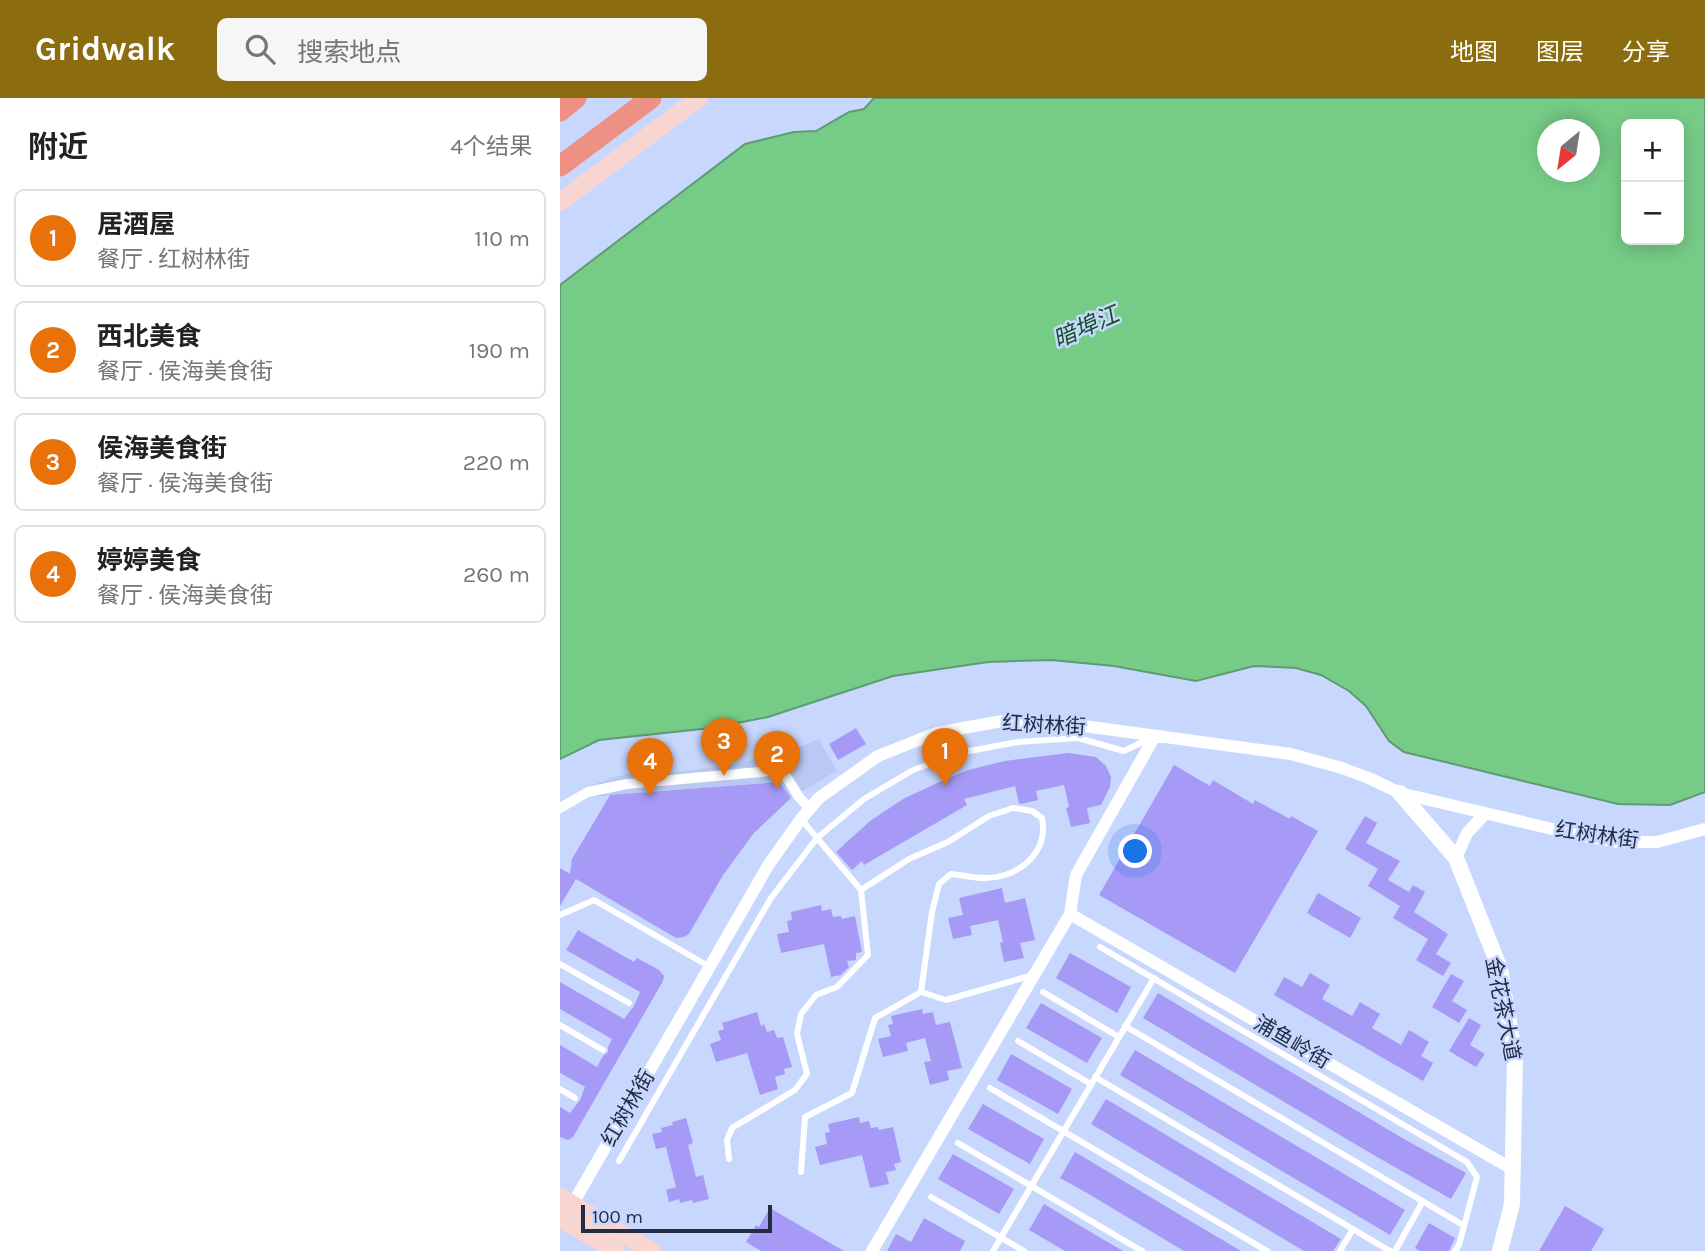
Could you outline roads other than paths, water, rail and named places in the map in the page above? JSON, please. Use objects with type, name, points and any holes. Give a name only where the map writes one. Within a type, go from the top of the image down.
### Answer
[{"type":"highway","points":[[560,111],[576,98]]},
{"type":"highway","points":[[560,166],[651,98]]},
{"type":"main road","points":[[560,202],[699,98]]},
{"type":"main road","points":[[564,1207],[616,1251]]},
{"type":"main road","points":[[564,1207],[652,1251]]},
{"type":"street","name":"红树林街","points":[[564,1207],[710,967],[769,864],[809,808],[878,756],[936,733],[1002,721],[1069,724],[1291,754],[1342,768],[1400,793],[1581,836],[1618,842],[1657,842],[1705,829]]},
{"type":"street","points":[[872,1251],[1070,914],[1076,875],[1155,736]]},
{"type":"street","points":[[560,808],[588,792],[627,784],[782,770],[809,808]]},
{"type":"street","name":"金花茶大道","points":[[1400,793],[1456,858],[1500,969],[1515,1057],[1514,1170],[1511,1204],[1500,1251]]},
{"type":"street","points":[[1456,858],[1468,833],[1485,814]]},
{"type":"street","name":"浦鱼岭街","points":[[1070,914],[1514,1170]]},
{"type":"lane","points":[[619,1161],[771,898],[817,838],[864,799],[913,769],[964,752],[1018,742],[1078,738],[1124,751],[1155,736]]},
{"type":"lane","points":[[861,890],[909,859],[948,842],[989,816],[1013,808],[1031,811],[1042,818],[1044,830],[1041,845],[1031,860],[1013,873],[987,878],[951,874],[939,884],[932,912],[921,992]]},
{"type":"lane","points":[[729,1159],[727,1140],[732,1128],[795,1090],[807,1074],[797,1034],[801,1014],[816,995],[838,987],[868,955],[861,890],[801,819]]},
{"type":"lane","points":[[560,915],[594,900],[710,967]]},
{"type":"lane","points":[[1100,947],[1467,1162],[1477,1177],[1455,1251]]},
{"type":"lane","points":[[560,964],[629,1003]]},
{"type":"lane","points":[[801,1172],[805,1117],[852,1093],[875,1018],[921,992],[946,1000],[1033,975]]},
{"type":"lane","points":[[993,1251],[1154,978]]},
{"type":"lane","points":[[1043,992],[1119,1037]]},
{"type":"lane","points":[[560,1025],[603,1050]]},
{"type":"lane","points":[[1125,1026],[1463,1225]]},
{"type":"lane","points":[[1018,1041],[1393,1251],[1423,1201]]},
{"type":"lane","points":[[990,1088],[1267,1251]]},
{"type":"lane","points":[[560,1089],[575,1098]]},
{"type":"lane","points":[[958,1143],[1142,1251]]},
{"type":"lane","points":[[930,1196],[1024,1251]]},
{"type":"lane","points":[[1340,1251],[1353,1229]]},
{"type":"water","name":"暗埠江","points":[[874,98],[1705,98],[1705,792],[1670,805],[1618,804],[1404,752],[1389,741],[1366,706],[1349,691],[1321,675],[1296,668],[1254,666],[1196,681],[1114,666],[1051,660],[988,662],[893,676],[768,717],[711,728],[599,740],[560,759],[560,285],[745,144],[794,132],[816,131],[849,112],[864,109]]},
{"type":"place","name":"侯海美食街","points":[[724,776]]},
{"type":"place","name":"居酒屋","points":[[945,786]]},
{"type":"place","name":"西北美食","points":[[777,789]]},
{"type":"place","name":"婷婷美食","points":[[650,796]]}]
